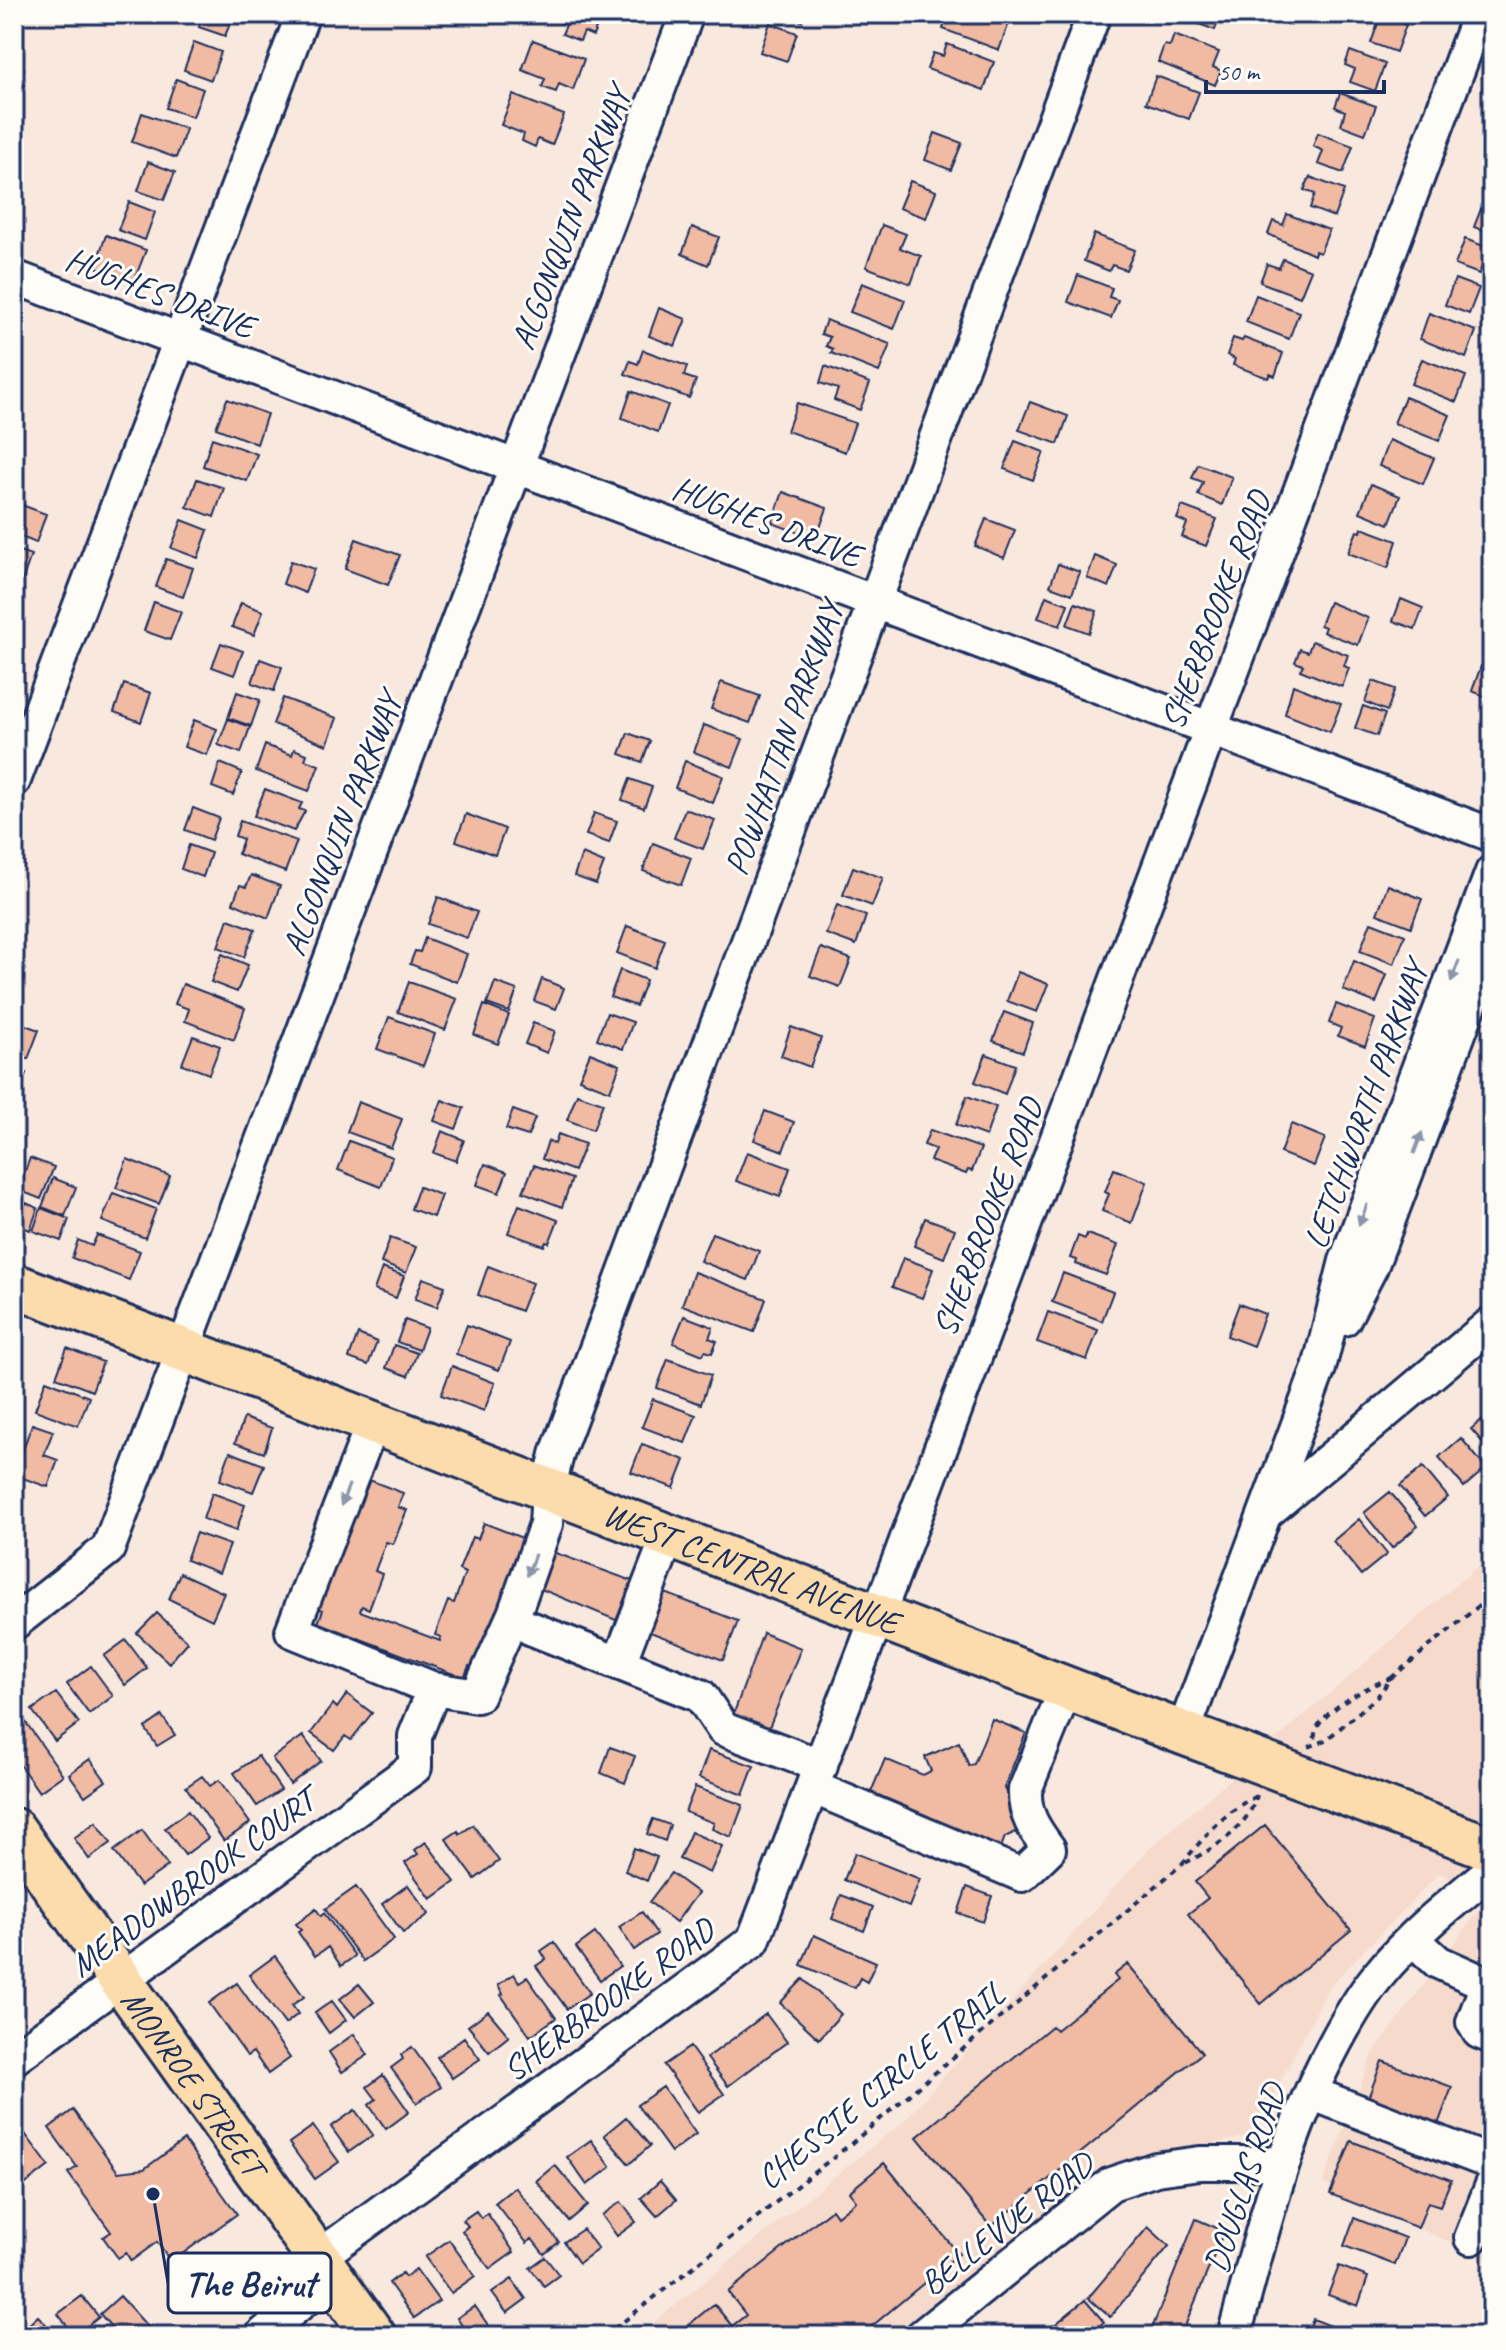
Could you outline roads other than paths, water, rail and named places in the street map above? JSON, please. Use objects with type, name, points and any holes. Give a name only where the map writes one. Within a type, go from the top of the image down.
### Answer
[{"type":"main road","name":"WEST CENTRAL AVENUE","points":[[14,1285],[1183,1733],[1270,1783],[1492,1849]]},
{"type":"main road","name":"MONROE STREET","points":[[14,1830],[374,2336]]},
{"type":"street","points":[[14,780],[303,14]]},
{"type":"street","name":"ALGONQUIN PARKWAY","points":[[15,1619],[108,1549],[687,14]]},
{"type":"street","name":"POWHATTAN PARKWAY","points":[[434,1689],[477,1696],[514,1614],[546,1524],[548,1490],[558,1451],[1094,14]]},
{"type":"street","name":"SHERBROOKE ROAD","points":[[261,2336],[325,2268],[753,1941],[1479,14]]},
{"type":"street","name":"HUGHES DRIVE","points":[[14,277],[179,342],[517,465],[873,603],[1492,835]]},
{"type":"street","name":"LETCHWORTH PARKWAY","points":[[1183,1733],[1319,1368],[1346,1261],[1492,872]]},
{"type":"street","name":"LETCHWORTH PARKWAY","points":[[1319,1368],[1371,1267],[1492,946]]},
{"type":"street","points":[[1265,1514],[1492,1323]]},
{"type":"street","points":[[373,1422],[292,1631],[434,1689]]},
{"type":"street","points":[[619,1663],[668,1536]]},
{"type":"street","points":[[530,1628],[701,1696],[723,1729],[1022,1875],[1049,1849],[1027,1816],[1025,1790],[1066,1688]]},
{"type":"street","name":"MEADOWBROOK COURT","points":[[14,2058],[415,1767],[415,1736],[434,1689]]},
{"type":"street","name":"DOUGLAS ROAD","points":[[1234,2336],[1281,2163],[1311,2093],[1361,1998],[1434,1916],[1492,1870]]},
{"type":"street","points":[[1413,1939],[1438,1962],[1490,1982],[1473,2022],[1479,2032],[1492,2037]]},
{"type":"street","points":[[1311,2093],[1492,2163]]},
{"type":"street","name":"BELLEVUE ROAD","points":[[922,2336],[1111,2184],[1156,2169],[1200,2163],[1281,2163]]},
{"type":"street","points":[[1471,2238],[1492,2185]]},
{"type":"place","name":"The Beirut","points":[[153,2194]]}]
